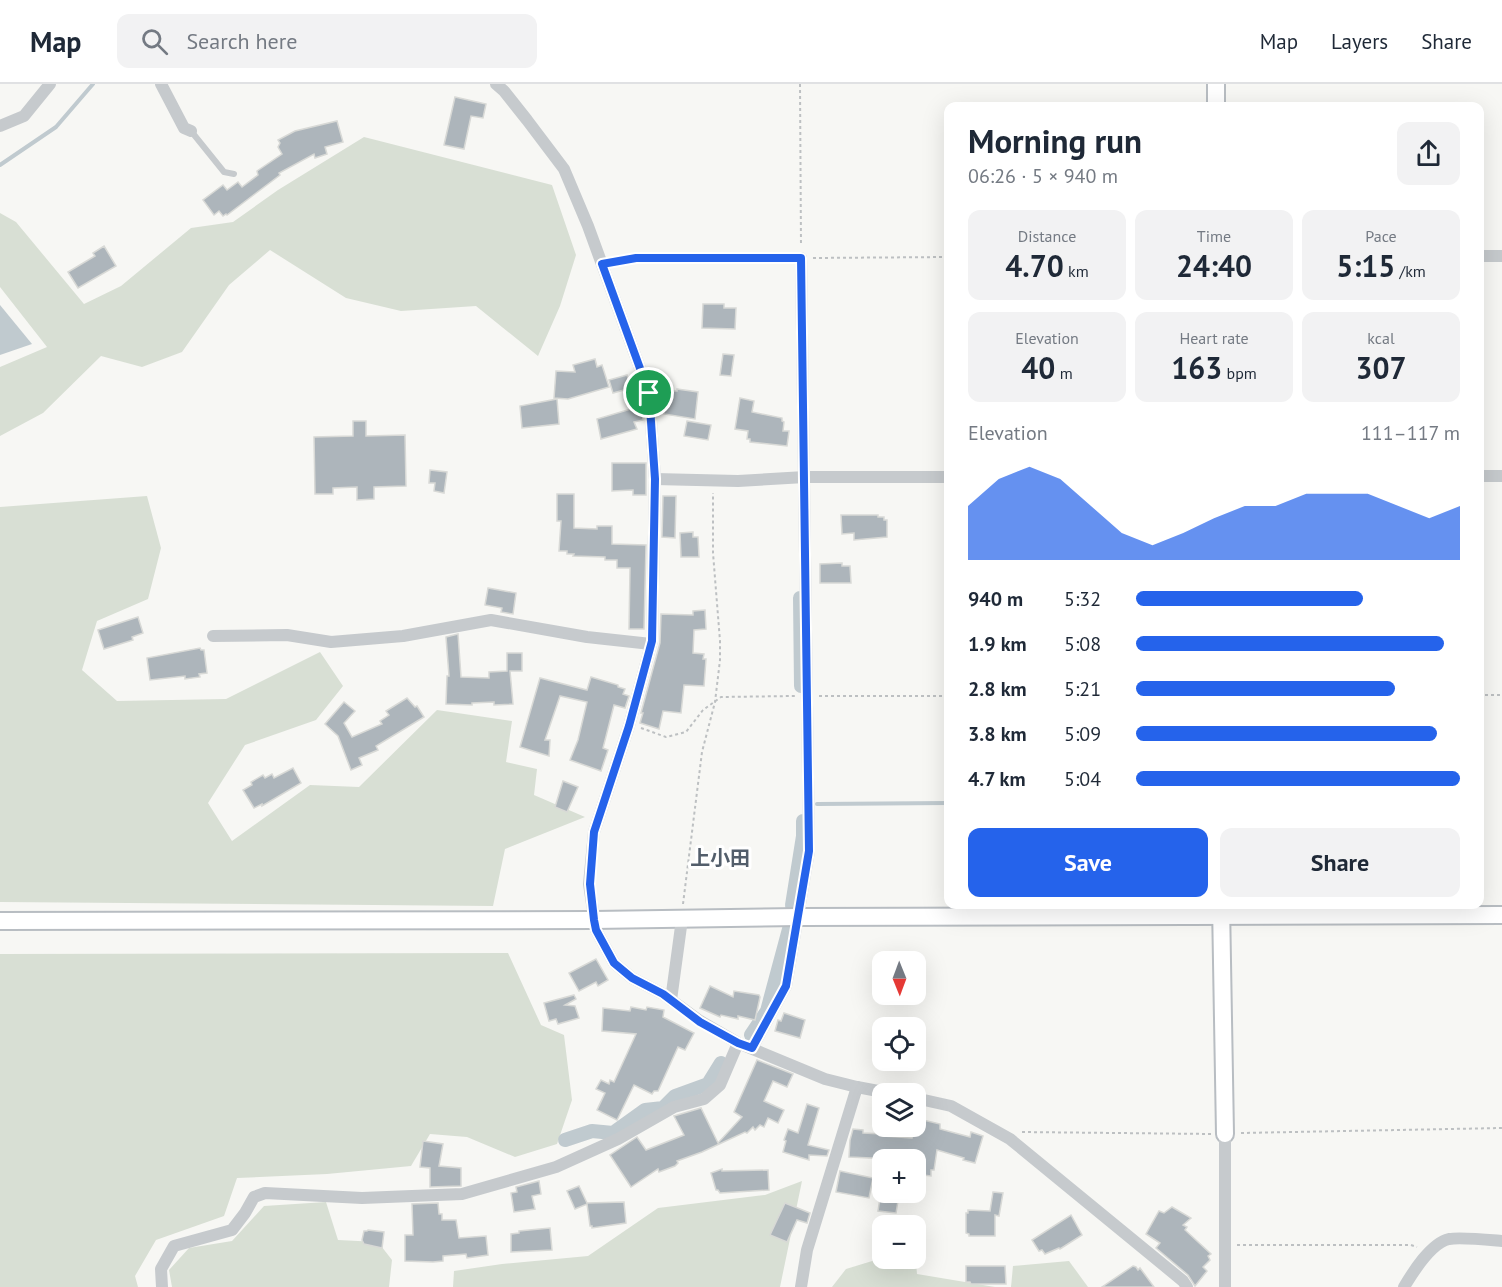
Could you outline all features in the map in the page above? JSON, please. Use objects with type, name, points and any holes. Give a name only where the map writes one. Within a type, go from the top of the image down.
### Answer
[{"type":"street","points":[[0,126],[24,116],[50,84]]},
{"type":"street","points":[[160,84],[184,128],[191,131]]},
{"type":"street","points":[[496,84],[522,113],[564,169],[602,264],[649,393],[655,479],[651,644],[629,726],[594,832],[590,884],[596,930],[614,963],[632,978],[671,1000],[700,1022],[738,1043],[825,1079],[872,1090]]},
{"type":"street","points":[[1216,84],[1216,102]]},
{"type":"street","points":[[1484,256],[1502,256]]},
{"type":"street","points":[[752,1048],[786,986],[809,851],[801,258]]},
{"type":"street","points":[[1484,476],[1502,476]]},
{"type":"street","points":[[655,479],[738,481],[805,477],[944,477]]},
{"type":"street","points":[[213,636],[287,635],[331,642],[403,636],[491,620],[587,638],[651,644]]},
{"type":"street","points":[[1221,911],[1225,1287]]},
{"type":"street","points":[[0,921],[594,920],[1221,911],[1502,915]]},
{"type":"street","points":[[671,1000],[682,919]]},
{"type":"street","points":[[162,1287],[160,1269],[174,1246],[232,1230],[245,1214],[254,1197],[265,1193],[362,1198],[462,1194],[556,1167],[618,1139],[674,1107],[704,1099],[720,1085],[738,1043]]},
{"type":"street","points":[[801,1287],[807,1250],[857,1087]]},
{"type":"street","points":[[926,1100],[951,1106],[1011,1138],[1183,1281],[1187,1287]]},
{"type":"street","points":[[1404,1287],[1412,1273],[1430,1252],[1448,1239],[1502,1241]]},
{"type":"lane","points":[[191,131],[224,172],[234,174]]},
{"type":"path","points":[[800,84],[801,258]]},
{"type":"path","points":[[602,264],[636,258],[944,257]]},
{"type":"path","points":[[682,919],[702,752],[715,702],[720,641],[713,553],[713,480]]},
{"type":"path","points":[[1484,695],[1502,694]]},
{"type":"path","points":[[629,726],[666,737],[686,732],[703,710],[721,697],[944,696]]},
{"type":"path","points":[[1011,1138],[1023,1132],[1225,1134],[1502,1128]]},
{"type":"path","points":[[1225,1245],[1412,1245],[1430,1252]]},
{"type":"shaded area","points":[[364,137],[552,185],[576,255],[560,306],[538,356],[476,306],[401,311],[346,298],[270,250],[229,285],[182,352],[142,367],[101,356],[43,413],[0,436],[0,367],[47,347],[0,287],[0,213],[16,222],[84,304],[121,286],[191,228],[233,222],[278,190]]},
{"type":"shaded area","points":[[0,305],[32,344],[0,355]]},
{"type":"shaded area","points":[[147,496],[161,548],[148,599],[97,621],[82,670],[117,701],[226,699],[320,652],[343,686],[316,720],[245,745],[208,803],[232,841],[310,785],[359,787],[437,710],[512,721],[506,762],[537,769],[534,795],[585,817],[505,849],[493,906],[0,902],[0,507]]},
{"type":"shaded area","points":[[508,953],[541,1025],[564,1035],[572,1100],[557,1144],[515,1157],[467,1137],[430,1134],[411,1166],[327,1174],[237,1178],[224,1216],[156,1240],[135,1276],[138,1287],[0,1287],[0,954]]},
{"type":"shaded area","points":[[802,1181],[780,1287],[453,1287],[454,1271],[588,1256],[658,1208],[765,1195]]},
{"type":"shaded area","points":[[326,1202],[338,1240],[378,1242],[392,1260],[389,1287],[172,1287],[169,1270],[189,1248],[232,1241],[264,1206]]},
{"type":"shaded area","points":[[872,1261],[872,1269],[917,1269],[917,1274],[995,1287],[832,1287],[846,1269]]},
{"type":"shaded area","points":[[1069,1261],[1088,1287],[1011,1287],[1013,1266]]},
{"type":"building","points":[[455,97],[486,104],[483,118],[471,116],[464,149],[444,145]]},
{"type":"building","points":[[337,121],[343,142],[325,147],[327,154],[315,158],[314,154],[279,173],[280,175],[227,215],[223,216],[219,211],[214,215],[203,200],[223,185],[227,190],[238,182],[242,187],[258,175],[257,171],[282,154],[278,147],[280,143],[278,140],[295,131]]},
{"type":"building","points":[[104,246],[116,266],[78,288],[68,272],[95,256],[93,253]]},
{"type":"building","points":[[703,304],[724,304],[724,308],[736,308],[735,329],[702,328]]},
{"type":"building","points":[[723,354],[734,355],[731,376],[720,375]]},
{"type":"building","points":[[595,359],[597,367],[602,365],[609,387],[568,399],[554,398],[556,371],[575,372],[573,365]]},
{"type":"building","points":[[627,375],[631,388],[613,393],[609,380]]},
{"type":"building","points":[[639,389],[643,420],[634,422],[637,429],[601,439],[597,419],[631,409],[628,391]]},
{"type":"building","points":[[677,389],[698,392],[695,419],[664,414],[666,401],[671,401],[673,391]]},
{"type":"building","points":[[740,398],[754,401],[752,412],[782,418],[783,431],[789,431],[787,446],[750,442],[750,439],[747,439],[748,431],[735,429]]},
{"type":"building","points":[[557,399],[559,424],[522,428],[520,406]]},
{"type":"building","points":[[353,421],[366,421],[366,436],[405,435],[406,486],[374,487],[374,499],[357,500],[357,487],[333,488],[333,494],[315,494],[314,437],[353,436]]},
{"type":"building","points":[[687,421],[711,425],[708,440],[684,436]]},
{"type":"building","points":[[612,463],[646,463],[646,495],[633,495],[633,490],[612,491]]},
{"type":"building","points":[[430,470],[447,472],[444,493],[434,491],[435,483],[429,483]]},
{"type":"building","points":[[557,494],[574,494],[574,528],[597,529],[597,526],[612,526],[612,544],[646,545],[644,629],[629,629],[630,568],[617,568],[617,560],[605,560],[605,557],[573,556],[574,554],[567,554],[567,551],[559,551],[561,521],[557,521]]},
{"type":"building","points":[[663,496],[676,496],[675,538],[662,537]]},
{"type":"building","points":[[841,515],[884,517],[884,520],[887,520],[887,537],[854,540],[854,533],[842,534]]},
{"type":"building","points":[[693,532],[693,537],[698,537],[699,557],[681,557],[680,533]]},
{"type":"building","points":[[842,563],[842,566],[850,566],[851,583],[820,583],[820,564]]},
{"type":"building","points":[[488,588],[516,593],[513,614],[501,612],[502,608],[485,605]]},
{"type":"building","points":[[705,610],[706,629],[694,630],[693,653],[704,654],[703,659],[706,659],[704,686],[684,685],[681,713],[663,711],[659,729],[640,723],[660,643],[661,614],[693,615],[693,611]]},
{"type":"building","points":[[138,617],[143,633],[132,637],[133,640],[104,649],[98,630]]},
{"type":"building","points":[[458,634],[461,677],[489,678],[489,672],[507,671],[507,653],[522,653],[522,671],[510,671],[513,704],[494,705],[494,702],[472,703],[472,705],[446,704],[447,676],[449,676],[446,637]]},
{"type":"building","points":[[200,648],[204,650],[207,673],[199,674],[200,677],[185,679],[185,676],[150,680],[147,658]]},
{"type":"building","points":[[591,677],[618,685],[625,689],[623,694],[629,696],[625,708],[614,705],[603,748],[608,750],[601,771],[570,760],[578,740],[587,702],[560,696],[545,740],[550,740],[549,756],[520,747],[540,678],[587,690]]},
{"type":"building","points":[[407,698],[415,707],[417,706],[424,717],[376,746],[378,750],[359,758],[362,765],[351,770],[338,736],[325,724],[344,702],[355,711],[344,723],[352,737],[382,724],[380,721],[389,715],[386,711]]},
{"type":"building","points":[[293,768],[301,783],[262,806],[262,804],[254,808],[243,790],[263,775],[265,778],[272,774],[274,778]]},
{"type":"building","points":[[563,781],[578,787],[567,812],[555,807]]},
{"type":"building","points":[[596,959],[608,980],[598,986],[596,982],[579,991],[569,973]]},
{"type":"building","points":[[710,986],[733,997],[734,991],[759,995],[755,1020],[738,1016],[738,1019],[721,1015],[720,1017],[700,1008]]},
{"type":"building","points":[[574,995],[576,999],[565,1005],[575,1006],[579,1018],[558,1024],[556,1019],[549,1021],[544,1003]]},
{"type":"building","points":[[631,1007],[664,1010],[663,1017],[694,1033],[685,1050],[678,1047],[658,1091],[652,1094],[634,1085],[617,1120],[597,1110],[605,1093],[596,1089],[601,1080],[609,1084],[610,1080],[614,1082],[636,1034],[602,1031],[603,1008],[630,1011]]},
{"type":"building","points":[[784,1013],[805,1020],[800,1038],[775,1031],[778,1020],[781,1021]]},
{"type":"building","points":[[757,1060],[793,1074],[787,1087],[773,1081],[764,1101],[784,1110],[778,1123],[768,1118],[764,1127],[760,1125],[755,1130],[753,1127],[747,1133],[677,1161],[675,1166],[659,1172],[658,1169],[631,1187],[610,1155],[637,1137],[646,1150],[684,1135],[674,1116],[701,1108],[718,1143],[742,1117],[734,1112]]},
{"type":"building","points":[[807,1104],[819,1108],[808,1145],[829,1150],[827,1156],[809,1155],[809,1160],[783,1152],[788,1129],[798,1133]]},
{"type":"building","points":[[926,1121],[940,1124],[940,1129],[970,1137],[971,1132],[983,1136],[975,1163],[937,1150],[931,1176],[926,1175],[926,1149],[872,1149],[872,1158],[849,1157],[853,1129],[872,1133],[872,1137],[926,1137]]},
{"type":"building","points":[[423,1141],[443,1144],[439,1166],[461,1168],[461,1186],[430,1187],[430,1168],[420,1167]]},
{"type":"building","points":[[722,1169],[722,1171],[768,1170],[769,1190],[720,1193],[716,1190],[711,1173]]},
{"type":"building","points":[[840,1171],[872,1178],[869,1198],[836,1192]]},
{"type":"building","points":[[539,1181],[541,1194],[532,1196],[535,1209],[514,1212],[511,1193],[517,1192],[516,1187]]},
{"type":"building","points":[[579,1186],[587,1203],[624,1202],[626,1223],[592,1228],[587,1204],[575,1209],[567,1191]]},
{"type":"building","points":[[993,1192],[1003,1193],[999,1216],[995,1215],[995,1236],[969,1236],[966,1233],[966,1213],[968,1210],[990,1211]]},
{"type":"building","points":[[438,1203],[442,1220],[456,1220],[459,1238],[486,1236],[488,1255],[467,1258],[466,1254],[443,1256],[443,1261],[433,1262],[405,1261],[405,1235],[413,1235],[412,1204]]},
{"type":"building","points":[[785,1203],[810,1213],[807,1223],[797,1220],[787,1242],[770,1235]]},
{"type":"building","points":[[879,1203],[898,1203],[896,1213],[878,1211]]},
{"type":"building","points":[[1172,1207],[1191,1218],[1183,1225],[1187,1227],[1185,1230],[1211,1254],[1208,1256],[1210,1260],[1203,1267],[1207,1271],[1195,1286],[1188,1275],[1156,1248],[1160,1243],[1146,1234],[1159,1211],[1164,1213]]},
{"type":"building","points":[[1071,1215],[1082,1235],[1060,1249],[1045,1254],[1042,1250],[1039,1251],[1032,1240]]},
{"type":"building","points":[[550,1228],[552,1250],[511,1252],[511,1234]]},
{"type":"building","points":[[364,1231],[384,1232],[382,1248],[364,1244],[362,1240]]},
{"type":"building","points":[[966,1266],[1005,1266],[1006,1284],[966,1282]]},
{"type":"building","points":[[1133,1266],[1138,1270],[1140,1268],[1154,1287],[1102,1287]]},
{"type":"waterway","points":[[0,165],[56,127],[93,84]]},
{"type":"waterway","points":[[800,598],[801,686]]},
{"type":"waterway","points":[[817,804],[944,803]]},
{"type":"waterway","points":[[792,905],[803,836],[803,821]]},
{"type":"waterway","points":[[751,1035],[767,1011],[789,929]]},
{"type":"waterway","points":[[565,1140],[592,1131],[613,1133],[645,1110],[663,1108],[675,1096],[708,1084],[721,1063]]},
{"type":"district","name":"上小田","points":[[720,858]]},
{"type":"route","points":[[636,258],[801,258],[809,851],[786,986],[752,1048],[700,1022],[663,994],[632,978],[614,963],[596,930],[594,920],[590,884],[594,832],[629,726],[652,641],[655,479],[649,393],[602,264],[636,258]]}]
